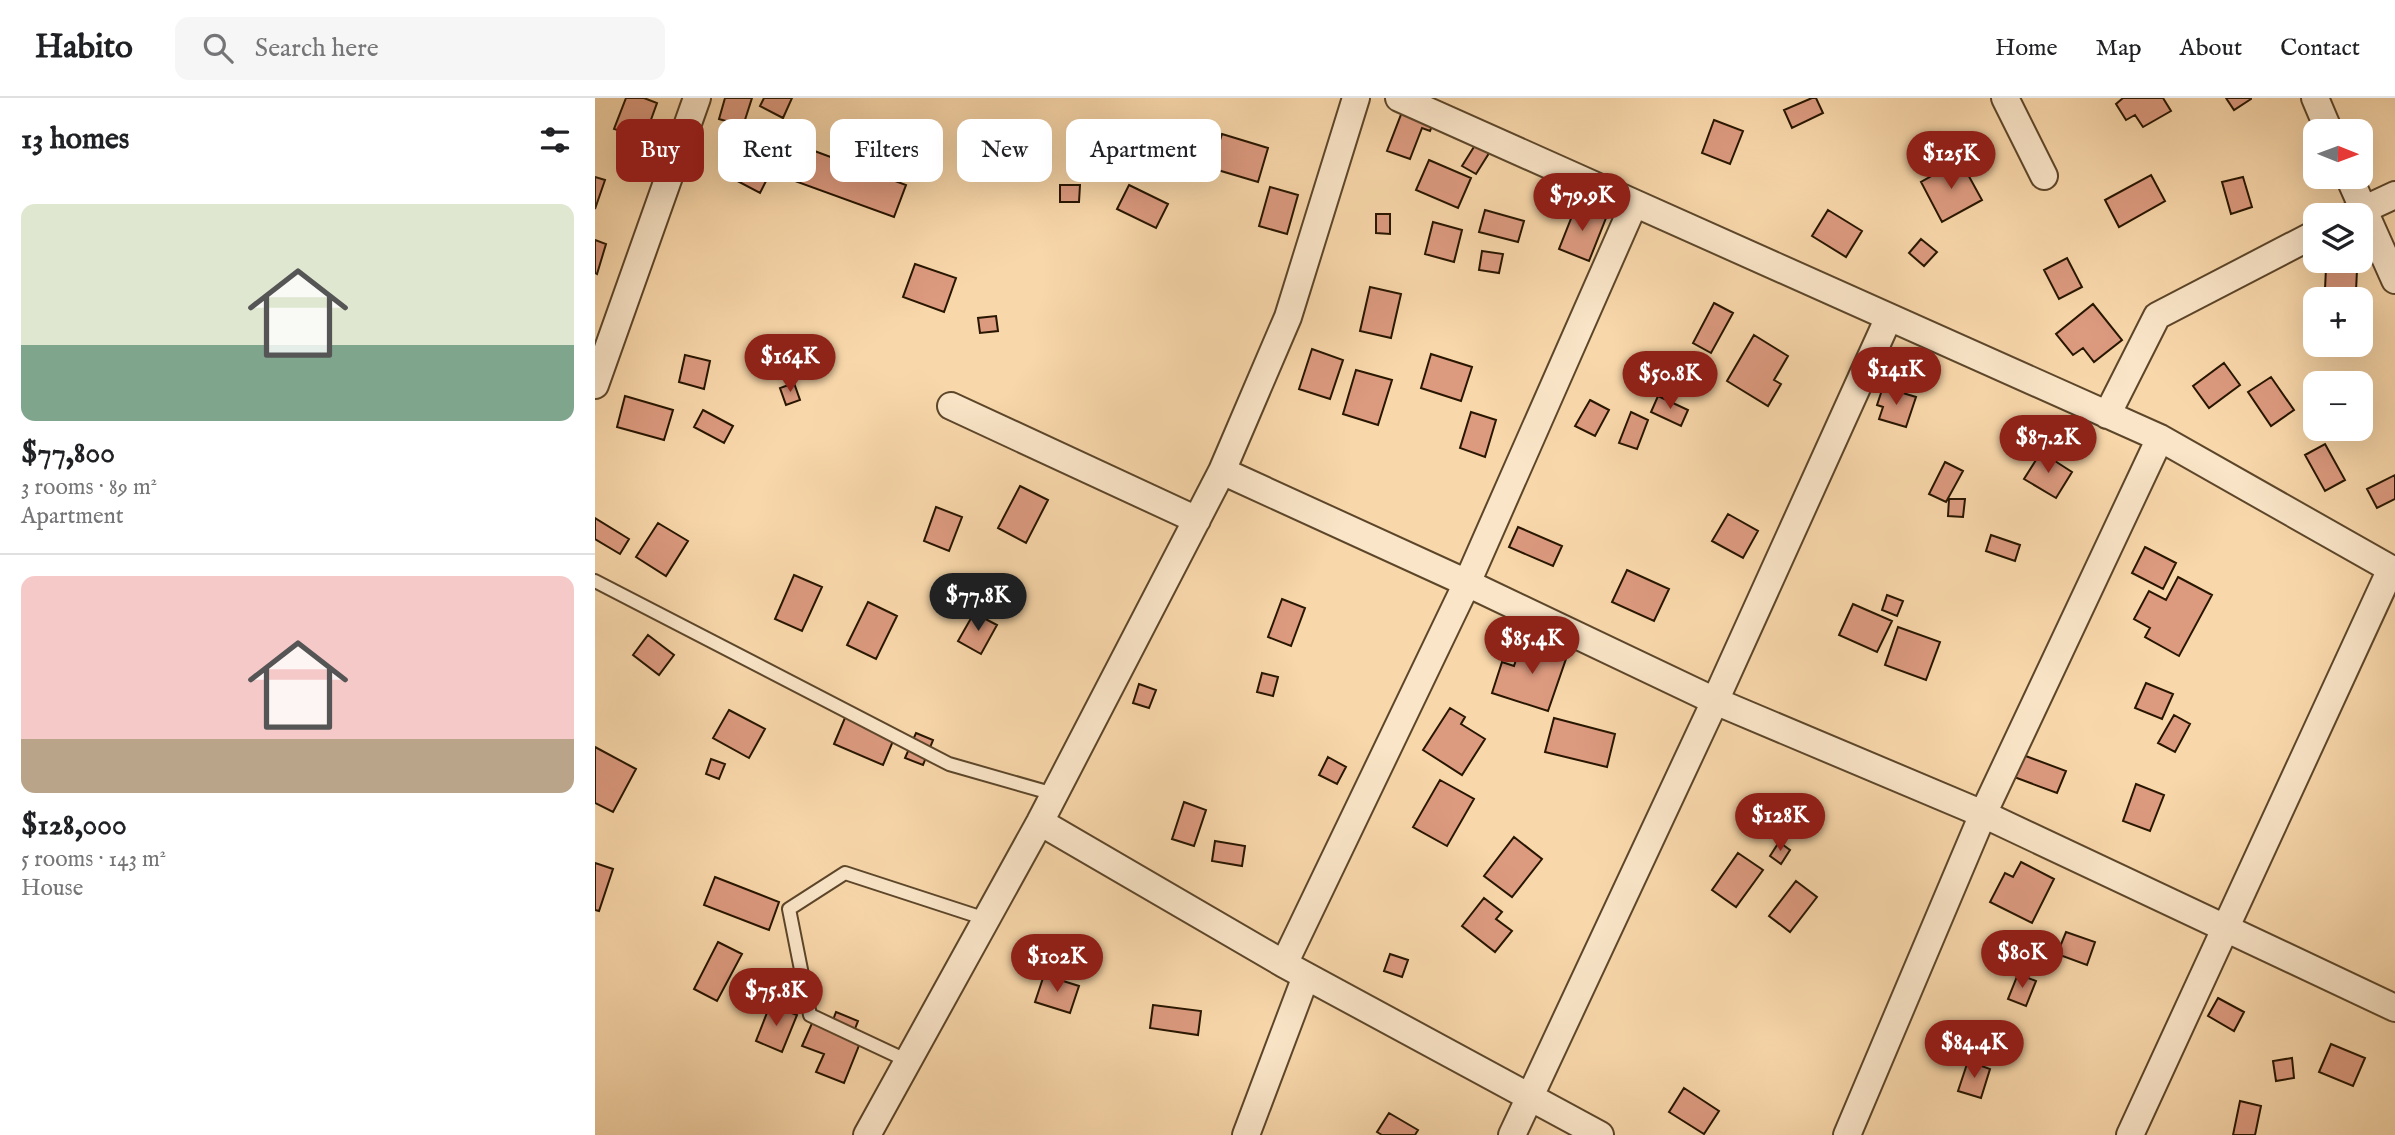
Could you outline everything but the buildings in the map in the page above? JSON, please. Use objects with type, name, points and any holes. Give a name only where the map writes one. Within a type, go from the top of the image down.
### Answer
[{"type":"street","points":[[595,385],[697,98]]},
{"type":"street","points":[[867,1135],[1040,822],[1222,471],[1288,317],[1356,98]]},
{"type":"street","points":[[1399,98],[2160,438],[2391,569],[2130,1135]]},
{"type":"street","points":[[2004,98],[2044,176]]},
{"type":"street","points":[[2315,98],[2324,119]]},
{"type":"street","points":[[2373,205],[2395,195]]},
{"type":"street","points":[[1246,1135],[1295,970],[1634,204]]},
{"type":"street","points":[[2108,415],[2157,316],[2303,240]]},
{"type":"street","points":[[2373,240],[2395,280]]},
{"type":"street","points":[[1512,1135],[1715,701],[1889,317]]},
{"type":"street","points":[[951,406],[1197,520]]},
{"type":"street","points":[[1847,1135],[1983,814],[2160,438]]},
{"type":"street","points":[[1222,471],[1468,583],[1715,701],[1983,814],[2395,1008]]},
{"type":"street","points":[[1040,822],[1295,970],[1600,1135]]},
{"type":"lane","points":[[595,582],[949,764],[1054,794]]},
{"type":"lane","points":[[908,1061],[810,1014],[789,909],[845,873],[986,919]]}]
